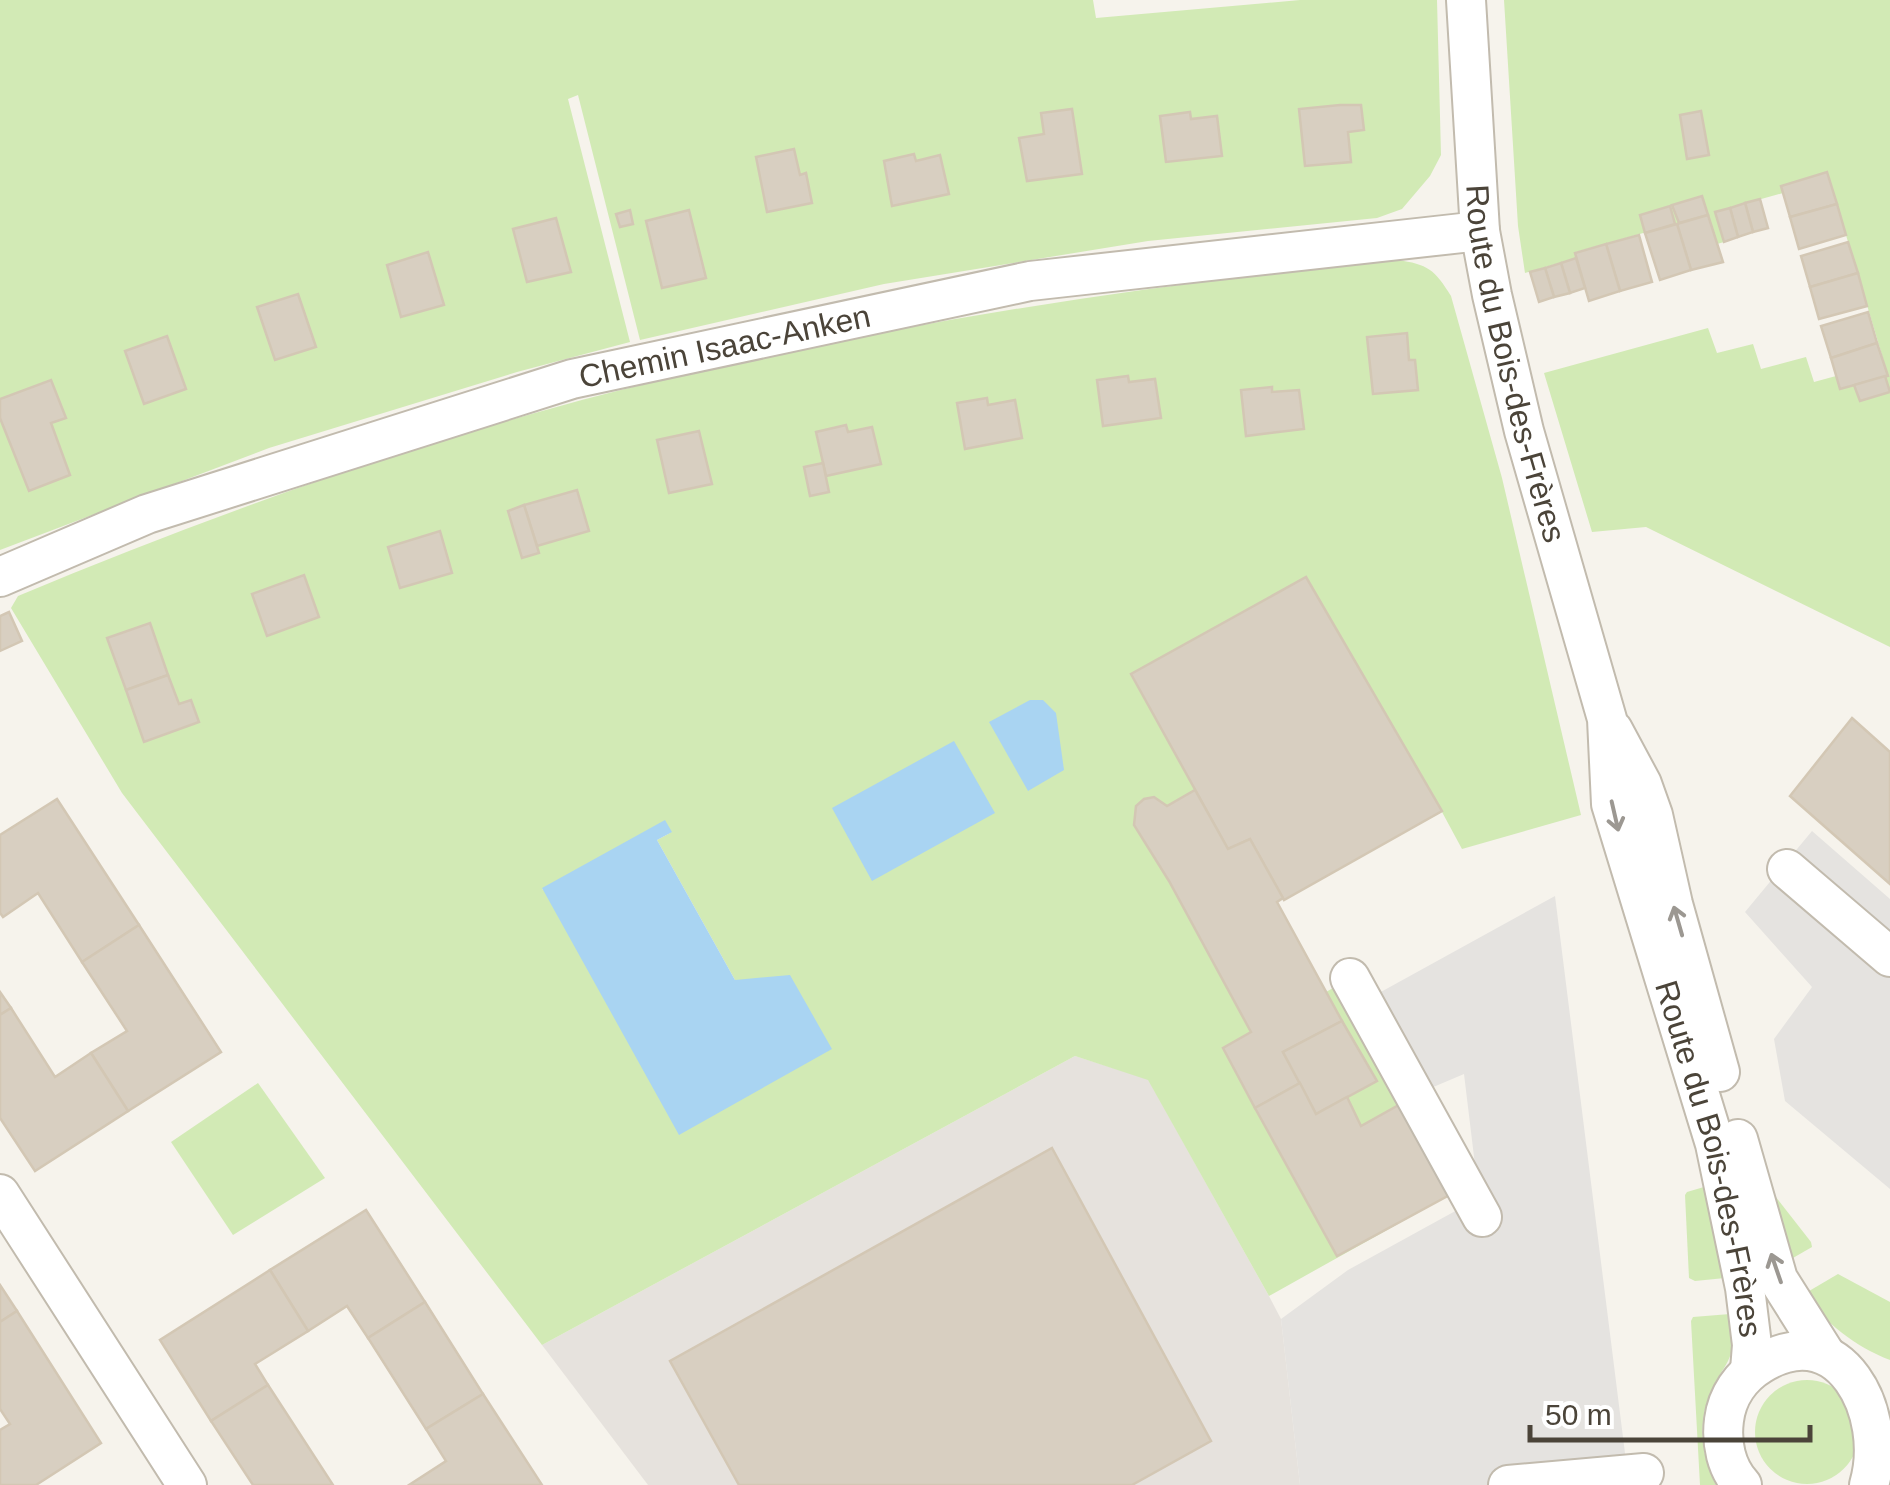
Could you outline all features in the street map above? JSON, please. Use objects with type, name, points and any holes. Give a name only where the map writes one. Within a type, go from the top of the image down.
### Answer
[{"type":"street","name":"Route du Bois-des-Frères","points":[[1466,0],[1480,231],[1519,414],[1607,719],[1642,784],[1653,815],[1673,904],[1778,1279],[1824,1352]]},
{"type":"street","name":"Chemin Isaac-Anken","points":[[0,576],[146,514],[572,379],[641,362],[1030,280],[1480,231]]},
{"type":"street","name":"Route du Bois-des-Frères","points":[[1607,719],[1611,804],[1715,1144],[1746,1288],[1752,1346],[1750,1370]]},
{"type":"street","points":[[1787,869],[1890,956]]},
{"type":"street","points":[[1350,978],[1482,1216]]},
{"type":"street","points":[[0,1194],[186,1485]]},
{"type":"street","points":[[1742,1485],[1726,1458],[1722,1434],[1730,1399],[1750,1370],[1772,1357],[1798,1350],[1824,1352],[1878,1375],[1888,1439],[1881,1466]]},
{"type":"street","points":[[1508,1485],[1644,1473]]},
{"type":"shaded area","points":[[1812,831],[1890,899],[1890,1189],[1785,1101],[1774,1039],[1812,987],[1745,912]]},
{"type":"shaded area","points":[[1555,896],[1629,1485],[1300,1485],[1281,1319],[1348,1270],[1479,1198],[1464,1074],[1431,1088],[1379,993]]},
{"type":"shaded area","points":[[1075,1056],[1148,1079],[1269,1296],[1281,1319],[1300,1485],[648,1485],[542,1345]]},
{"type":"green space","points":[[0,0],[1093,0],[1096,18],[1300,0],[1437,0],[1441,155],[1430,176],[1402,209],[1377,218],[1148,241],[884,284],[640,340],[578,95],[568,99],[630,342],[517,372],[269,448],[0,550]]},
{"type":"green space","points":[[1504,0],[1890,0],[1890,647],[1646,527],[1592,532],[1544,373],[1708,328],[1717,353],[1753,344],[1761,369],[1806,357],[1814,382],[1836,376],[1841,389],[1888,375],[1827,172],[1781,186],[1783,193],[1715,212],[1724,242],[1717,244],[1707,215],[1576,252],[1576,258],[1525,273],[1518,226]]},
{"type":"green space","points":[[1397,260],[1430,270],[1451,296],[1502,478],[1581,815],[1462,849],[1442,812],[1277,902],[1326,992],[1340,984],[1455,1192],[1269,1296],[1148,1080],[1075,1056],[542,1345],[122,793],[11,608],[18,596],[236,510],[458,435],[609,393],[902,329],[1099,296]],"holes":[[[672,832],[657,840],[735,980],[542,889]]]},
{"type":"green space","points":[[258,1083],[325,1178],[233,1235],[171,1142]]},
{"type":"green space","points":[[1714,1184],[1725,1278],[1695,1281],[1689,1278],[1685,1195]]},
{"type":"green space","points":[[1772,1192],[1812,1247],[1786,1262]]},
{"type":"green space","points":[[1838,1274],[1890,1302],[1890,1360],[1842,1333],[1804,1294]]},
{"type":"green space","points":[[1730,1314],[1731,1353],[1710,1394],[1703,1420],[1706,1459],[1716,1485],[1700,1485],[1691,1321],[1693,1317]]},
{"type":"green space","points":[[1807,1380],[1827,1384],[1844,1395],[1855,1412],[1859,1432],[1855,1452],[1844,1469],[1827,1480],[1807,1484],[1787,1480],[1770,1469],[1759,1452],[1755,1432],[1759,1412],[1770,1395],[1787,1384]]},
{"type":"water","points":[[1030,700],[1043,700],[1056,713],[1064,770],[1028,791],[989,722]]},
{"type":"water","points":[[954,741],[995,813],[872,881],[832,808]]},
{"type":"water","points":[[665,820],[672,832],[657,840],[735,980],[790,975],[832,1049],[679,1135],[542,888]]},
{"type":"building","points":[[1361,105],[1364,130],[1348,132],[1351,162],[1305,166],[1299,109]]},
{"type":"building","points":[[1072,109],[1082,174],[1027,181],[1019,138],[1044,134],[1041,113]]},
{"type":"building","points":[[1701,111],[1709,155],[1687,159],[1680,115]]},
{"type":"building","points":[[1190,112],[1191,119],[1217,116],[1222,156],[1166,162],[1160,116]]},
{"type":"building","points":[[794,149],[800,175],[806,173],[812,203],[767,212],[756,157]]},
{"type":"building","points":[[914,154],[916,161],[940,155],[949,194],[892,206],[884,161]]},
{"type":"building","points":[[1827,172],[1837,204],[1790,217],[1781,186]]},
{"type":"building","points":[[1702,196],[1708,215],[1679,223],[1672,205]]},
{"type":"building","points":[[1760,199],[1768,228],[1753,232],[1745,203]]},
{"type":"building","points":[[1745,203],[1753,232],[1738,237],[1730,208]]},
{"type":"building","points":[[1837,204],[1846,235],[1799,249],[1790,217]]},
{"type":"building","points":[[1670,206],[1675,224],[1645,233],[1640,215]]},
{"type":"building","points":[[1730,208],[1738,237],[1724,242],[1715,212]]},
{"type":"building","points":[[630,210],[633,224],[620,227],[616,214]]},
{"type":"building","points":[[689,210],[706,278],[662,288],[646,221]]},
{"type":"building","points":[[1708,215],[1723,262],[1691,270],[1677,224]]},
{"type":"building","points":[[556,218],[571,272],[527,282],[513,229]]},
{"type":"building","points":[[1677,224],[1691,270],[1660,280],[1645,233]]},
{"type":"building","points":[[1639,235],[1652,282],[1620,291],[1606,244]]},
{"type":"building","points":[[1848,242],[1858,273],[1810,287],[1801,256]]},
{"type":"building","points":[[1606,244],[1620,291],[1589,301],[1575,253]]},
{"type":"building","points":[[428,252],[444,305],[401,317],[387,265]]},
{"type":"building","points":[[1576,258],[1585,288],[1570,293],[1561,263]]},
{"type":"building","points":[[1561,263],[1570,293],[1554,297],[1545,268]]},
{"type":"building","points":[[1545,268],[1554,297],[1539,302],[1530,272]]},
{"type":"building","points":[[1858,273],[1867,306],[1819,319],[1810,287]]},
{"type":"building","points":[[298,294],[316,347],[275,360],[257,307]]},
{"type":"building","points":[[1868,312],[1877,343],[1831,358],[1821,326]]},
{"type":"building","points":[[1407,333],[1409,360],[1415,360],[1418,390],[1373,394],[1367,337]]},
{"type":"building","points":[[167,336],[186,389],[144,404],[125,351]]},
{"type":"building","points":[[1877,343],[1888,376],[1840,389],[1831,358]]},
{"type":"building","points":[[1128,376],[1129,382],[1155,379],[1161,418],[1103,426],[1097,380]]},
{"type":"building","points":[[1885,376],[1890,392],[1860,401],[1854,385]]},
{"type":"building","points":[[51,380],[66,418],[51,423],[70,475],[29,491],[0,418],[0,399]]},
{"type":"building","points":[[1272,387],[1272,392],[1299,390],[1304,429],[1246,436],[1241,390]]},
{"type":"building","points":[[987,398],[988,405],[1015,400],[1022,438],[965,449],[957,403]]},
{"type":"building","points":[[846,425],[848,432],[872,427],[881,464],[826,476],[816,432]]},
{"type":"building","points":[[699,431],[712,484],[669,493],[657,440]]},
{"type":"building","points":[[823,463],[829,492],[810,496],[804,467]]},
{"type":"building","points":[[577,490],[589,531],[537,546],[524,505]]},
{"type":"building","points":[[524,505],[539,553],[522,558],[508,511]]},
{"type":"building","points":[[440,531],[452,573],[400,588],[388,547]]},
{"type":"building","points":[[304,575],[319,617],[267,636],[252,594]]},
{"type":"building","points":[[1306,577],[1442,811],[1284,900],[1250,839],[1228,849],[1131,674]]},
{"type":"building","points":[[9,612],[22,641],[0,651],[0,616]]},
{"type":"building","points":[[150,623],[168,675],[126,690],[107,638]]},
{"type":"building","points":[[168,675],[179,704],[191,700],[199,722],[144,742],[126,690]]},
{"type":"building","points":[[1852,718],[1890,752],[1890,884],[1790,796]]},
{"type":"building","points":[[1195,790],[1228,849],[1250,839],[1283,898],[1277,902],[1342,1021],[1283,1052],[1300,1083],[1255,1108],[1223,1048],[1251,1032],[1134,825],[1136,806],[1144,799],[1154,797],[1167,806]]},
{"type":"building","points":[[57,799],[139,925],[82,962],[38,893],[3,917],[0,913],[0,835]]},
{"type":"building","points":[[139,925],[221,1052],[128,1111],[91,1053],[127,1031],[82,962]]},
{"type":"building","points":[[0,992],[11,1008],[0,1015]]},
{"type":"building","points":[[11,1008],[55,1077],[91,1053],[128,1111],[35,1171],[0,1118],[0,1015]]},
{"type":"building","points":[[1342,1021],[1377,1081],[1316,1114],[1283,1052]]},
{"type":"building","points":[[1300,1083],[1316,1114],[1347,1097],[1361,1126],[1406,1101],[1455,1192],[1337,1256],[1255,1108]]},
{"type":"building","points":[[1052,1148],[1211,1441],[1132,1485],[739,1485],[670,1361]]},
{"type":"building","points":[[366,1210],[425,1302],[368,1338],[347,1306],[308,1331],[270,1270]]},
{"type":"building","points":[[270,1270],[308,1331],[255,1364],[268,1385],[211,1421],[160,1340]]},
{"type":"building","points":[[0,1285],[17,1311],[0,1322]]},
{"type":"building","points":[[425,1302],[483,1394],[426,1429],[368,1338]]},
{"type":"building","points":[[17,1311],[101,1443],[36,1485],[0,1485],[0,1430],[10,1424],[0,1409],[0,1322]]},
{"type":"building","points":[[268,1385],[333,1485],[253,1485],[211,1421]]},
{"type":"building","points":[[483,1394],[542,1485],[409,1485],[446,1461],[426,1429]]}]
